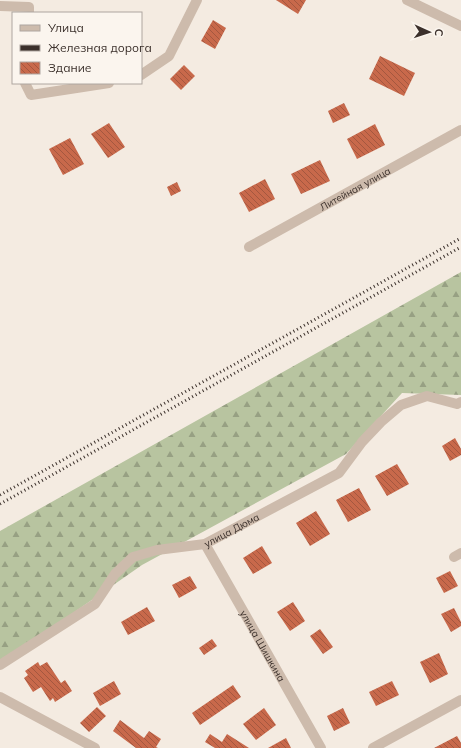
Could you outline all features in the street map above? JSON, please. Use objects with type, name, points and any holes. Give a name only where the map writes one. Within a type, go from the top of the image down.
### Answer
[{"type":"street","points":[[142,74],[169,56],[197,0]]},
{"type":"street","points":[[407,0],[461,26]]},
{"type":"street","points":[[0,6],[29,7],[29,12]]},
{"type":"street","points":[[26,84],[31,94],[101,84]]},
{"type":"street","name":"Литейная улица","points":[[249,247],[461,130]]},
{"type":"street","name":"улица Дюма","points":[[0,665],[95,604],[115,574],[133,557],[157,550],[205,544],[339,473],[362,442],[381,422],[401,405],[427,396],[460,406]]},
{"type":"street","name":"улица Шишкина","points":[[205,544],[321,748]]},
{"type":"street","points":[[0,697],[95,748]]},
{"type":"street","points":[[373,748],[461,700]]},
{"type":"green space","points":[[461,272],[461,395],[402,393],[346,454],[142,565],[0,664],[0,531]]},
{"type":"building","points":[[276,0],[306,0],[298,14]]},
{"type":"building","points":[[213,20],[226,28],[215,49],[201,41]]},
{"type":"building","points":[[380,56],[415,73],[404,96],[369,79]]},
{"type":"building","points":[[184,65],[195,76],[181,90],[170,79]]},
{"type":"building","points":[[344,103],[350,115],[333,123],[328,111]]},
{"type":"building","points":[[109,123],[125,147],[108,158],[91,134]]},
{"type":"building","points":[[375,124],[385,145],[357,159],[347,139]]},
{"type":"building","points":[[70,138],[84,164],[63,175],[49,149]]},
{"type":"building","points":[[320,160],[330,181],[301,194],[291,174]]},
{"type":"building","points":[[265,179],[275,199],[249,212],[239,193]]},
{"type":"building","points":[[177,182],[181,191],[171,196],[167,187]]},
{"type":"building","points":[[455,438],[461,449],[461,455],[450,461],[442,446]]},
{"type":"building","points":[[397,464],[409,484],[387,496],[375,476]]},
{"type":"building","points":[[359,488],[371,510],[348,522],[336,500]]},
{"type":"building","points":[[316,511],[330,534],[310,546],[296,523]]},
{"type":"building","points":[[262,546],[272,563],[253,574],[243,558]]},
{"type":"building","points":[[450,571],[458,586],[444,593],[436,578]]},
{"type":"building","points":[[190,576],[197,588],[179,598],[172,585]]},
{"type":"building","points":[[293,602],[305,621],[290,631],[277,612]]},
{"type":"building","points":[[147,607],[155,621],[128,635],[121,622]]},
{"type":"building","points":[[454,608],[461,622],[461,626],[451,632],[441,614]]},
{"type":"building","points":[[320,629],[333,647],[323,654],[310,636]]},
{"type":"building","points":[[212,639],[217,646],[204,655],[199,648]]},
{"type":"building","points":[[439,653],[448,674],[430,683],[420,662]]},
{"type":"building","points":[[38,662],[40,666],[47,662],[61,683],[65,680],[72,691],[55,702],[53,698],[50,701],[41,687],[33,692],[24,678],[28,675],[25,671]]},
{"type":"building","points":[[114,681],[121,694],[100,706],[93,693]]},
{"type":"building","points":[[392,681],[399,695],[376,706],[369,692]]},
{"type":"building","points":[[233,685],[241,697],[200,725],[192,713]]},
{"type":"building","points":[[97,707],[106,716],[89,732],[80,723]]},
{"type":"building","points":[[264,708],[276,725],[256,740],[243,724]]},
{"type":"building","points":[[343,708],[350,723],[334,731],[327,716]]},
{"type":"building","points":[[120,720],[144,738],[149,731],[161,739],[156,747],[158,748],[136,748],[113,731]]},
{"type":"building","points":[[210,734],[222,742],[227,734],[249,748],[215,748],[205,742]]},
{"type":"building","points":[[457,736],[461,743],[461,748],[434,748]]},
{"type":"building","points":[[286,738],[291,748],[268,748]]},
{"type":"railway","points":[[0,495],[461,238]]},
{"type":"railway","points":[[0,504],[461,247]]}]
